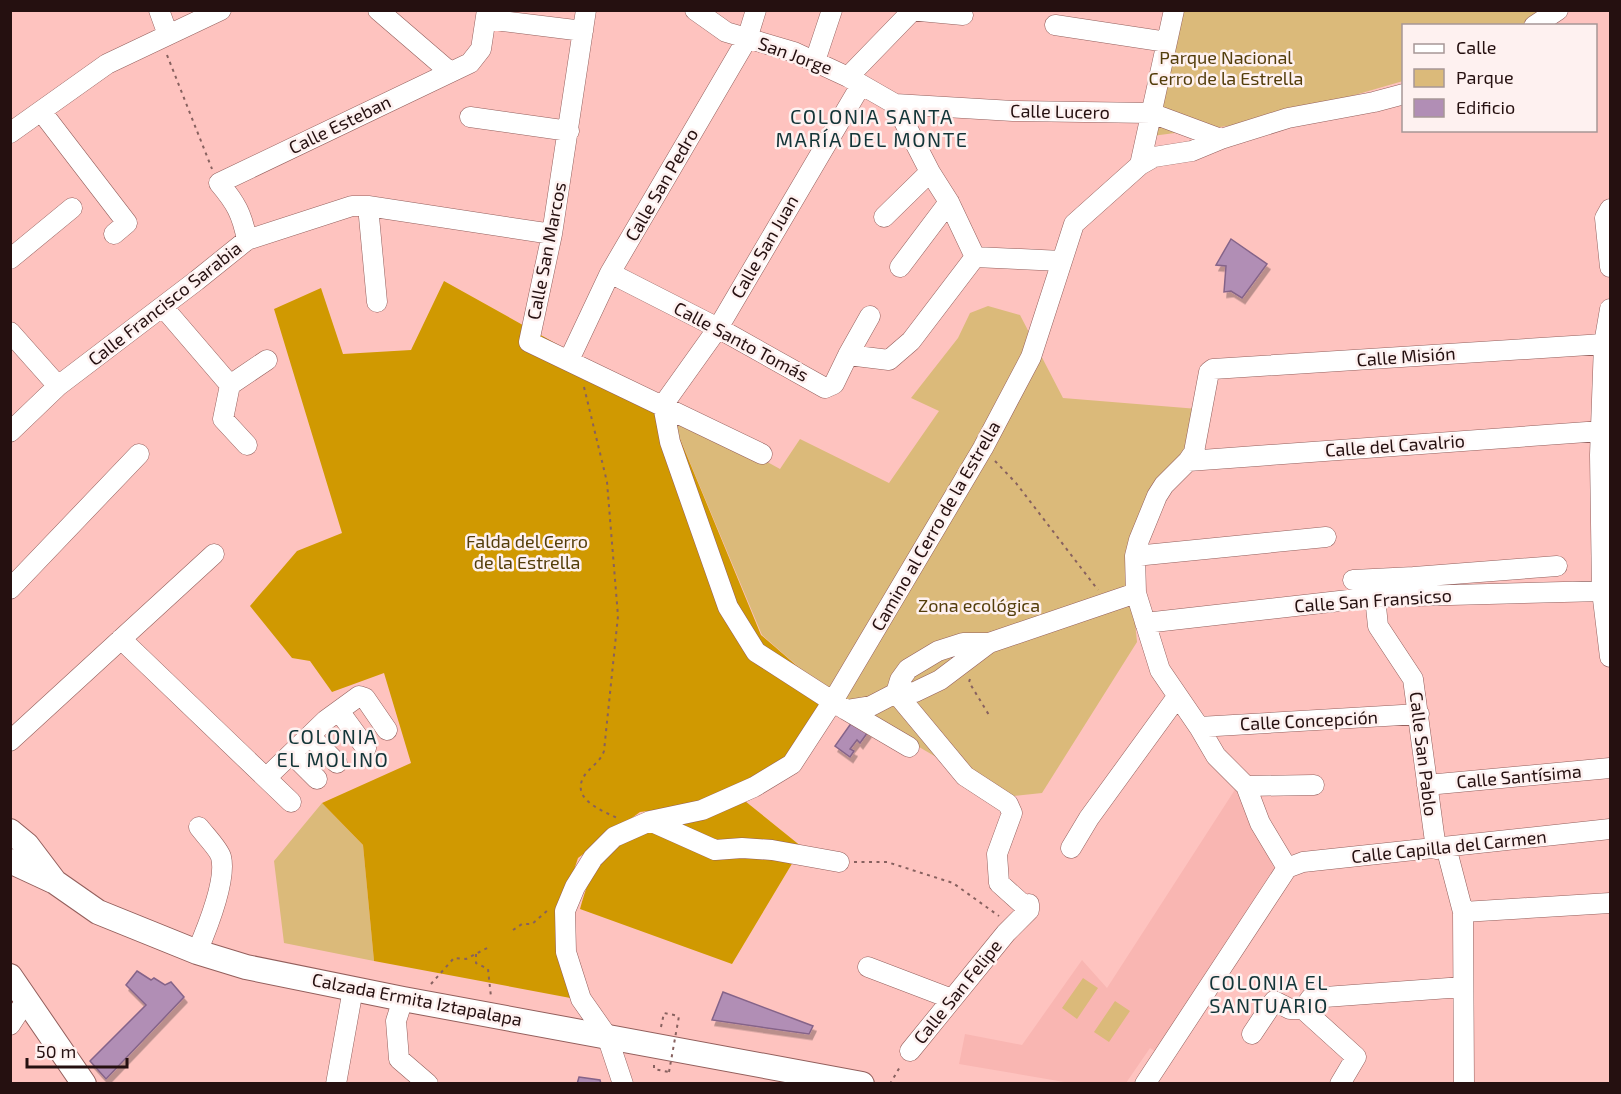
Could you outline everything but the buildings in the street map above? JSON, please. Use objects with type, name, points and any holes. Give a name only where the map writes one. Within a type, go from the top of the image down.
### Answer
[{"type":"main road","name":"Calzada Ermita Iztapalapa","points":[[10,831],[27,845],[55,882],[99,912],[197,952],[246,967],[410,1000],[862,1083]]},
{"type":"main road","points":[[10,861],[55,882]]},
{"type":"main road","points":[[10,976],[84,1083]]},
{"type":"street","points":[[159,10],[165,37]]},
{"type":"street","points":[[378,10],[450,72]]},
{"type":"street","name":"Calle San Marcos","points":[[586,10],[552,234],[529,342],[762,454]]},
{"type":"street","name":"San Jorge","points":[[695,10],[726,32],[794,52],[895,104]]},
{"type":"street","name":"Calle San Pedro","points":[[573,362],[610,273],[747,39],[756,10]]},
{"type":"street","points":[[815,61],[832,10]]},
{"type":"street","points":[[1140,165],[1174,10]]},
{"type":"street","points":[[1537,24],[1558,10]]},
{"type":"street","points":[[911,11],[963,15]]},
{"type":"street","name":"Calle San Juan","points":[[663,405],[718,328],[854,81],[911,11]]},
{"type":"street","points":[[10,133],[107,64],[211,13]]},
{"type":"street","points":[[487,15],[583,31]]},
{"type":"street","name":"Calle Esteban","points":[[219,183],[470,63],[481,49],[487,15]]},
{"type":"street","points":[[1055,25],[1167,42]]},
{"type":"street","name":"Camino al Cerro de la Estrella","points":[[623,1083],[607,1036],[580,999],[566,952],[566,911],[575,887],[593,858],[614,837],[643,824],[702,810],[754,787],[792,764],[840,706],[1031,357],[1074,224],[1140,165],[1154,157],[1192,151],[1221,139],[1288,118],[1374,102],[1402,94]]},
{"type":"street","points":[[895,104],[930,172],[949,202],[975,257]]},
{"type":"street","name":"Calle Lucero","points":[[895,104],[1013,111],[1151,113],[1221,139]]},
{"type":"street","points":[[41,111],[127,223],[114,234]]},
{"type":"street","points":[[470,117],[569,131]]},
{"type":"street","points":[[884,217],[930,172]]},
{"type":"street","points":[[219,183],[236,203],[243,220],[247,240]]},
{"type":"street","points":[[900,267],[949,202]]},
{"type":"street","name":"Calle Francisco Sarabia","points":[[10,432],[58,387],[247,240],[352,206],[368,206],[552,234]]},
{"type":"street","points":[[368,206],[377,302]]},
{"type":"street","points":[[10,259],[72,208]]},
{"type":"street","points":[[1611,209],[1605,218],[1611,267]]},
{"type":"street","points":[[975,257],[1062,261]]},
{"type":"street","points":[[870,316],[848,356],[889,360],[911,341],[975,257]]},
{"type":"street","name":"Calle Santo Tomás","points":[[610,273],[718,328],[825,388],[834,384],[848,356]]},
{"type":"street","points":[[163,307],[230,385]]},
{"type":"street","points":[[1611,309],[1604,344],[1606,394],[1601,431],[1605,455],[1602,591],[1611,657]]},
{"type":"street","points":[[10,332],[58,387]]},
{"type":"street","name":"Calle Misión","points":[[1188,461],[1194,452],[1209,372],[1213,369],[1604,344]]},
{"type":"street","points":[[247,445],[222,419],[230,385],[267,360]]},
{"type":"street","points":[[663,405],[670,442],[728,607],[756,652],[909,747]]},
{"type":"street","name":"Calle del Cavalrio","points":[[1188,461],[1601,431]]},
{"type":"street","points":[[10,589],[139,454]]},
{"type":"street","points":[[1144,1083],[1287,868],[1260,823],[1246,786],[1216,756],[1160,670],[1136,593],[1135,556],[1156,496],[1188,461]]},
{"type":"street","points":[[1135,556],[1326,537]]},
{"type":"street","points":[[13,733],[214,554]]},
{"type":"street","points":[[1353,580],[1415,587],[1557,566]]},
{"type":"street","name":"Calle San Fransicso","points":[[1145,623],[1375,597],[1415,587],[1602,591]]},
{"type":"street","points":[[840,706],[871,706],[896,693],[900,680],[908,669],[938,651],[963,643],[989,643],[1136,593]]},
{"type":"street","name":"Calle San Pablo","points":[[1375,597],[1378,626],[1413,679],[1427,785],[1441,848],[1462,912],[1464,1083]]},
{"type":"street","points":[[121,639],[291,802]]},
{"type":"street","name":"Calle San Felipe","points":[[896,693],[965,776],[1008,804],[1012,813],[997,854],[999,883],[1029,907],[910,1051]]},
{"type":"street","points":[[266,778],[326,720],[359,696],[365,698],[387,730]]},
{"type":"street","points":[[1071,848],[1089,818],[1178,697]]},
{"type":"street","points":[[339,711],[366,748]]},
{"type":"street","name":"Calle Concepción","points":[[1199,727],[1419,714]]},
{"type":"street","points":[[310,736],[337,763]]},
{"type":"street","points":[[292,754],[317,779]]},
{"type":"street","name":"Calle Santísima","points":[[1427,785],[1611,768]]},
{"type":"street","points":[[1246,786],[1314,786]]},
{"type":"street","points":[[643,824],[715,850],[742,848],[772,850],[839,862]]},
{"type":"street","points":[[197,952],[212,916],[221,875],[221,856],[199,826]]},
{"type":"street","name":"Calle Capilla del Carmen","points":[[1287,868],[1303,862],[1611,829]]},
{"type":"street","points":[[1462,912],[1611,903]]},
{"type":"street","points":[[868,967],[952,999]]},
{"type":"street","points":[[1304,1009],[1311,998],[1463,987]]},
{"type":"street","points":[[336,1083],[353,989]]},
{"type":"street","points":[[10,1025],[27,999]]},
{"type":"street","points":[[410,1000],[396,1021],[399,1059],[428,1083]]},
{"type":"street","points":[[1252,1034],[1274,1001],[1290,1009],[1304,1009],[1356,1057],[1340,1083]]},
{"type":"path","points":[[165,37],[201,146],[219,183]]},
{"type":"path","points":[[573,362],[608,482],[618,616],[604,752],[583,779],[581,788],[589,804],[643,824]]},
{"type":"path","points":[[982,448],[1016,483],[1106,602]]},
{"type":"path","points":[[974,672],[969,682],[989,715]]},
{"type":"path","points":[[839,862],[887,862],[952,883],[1013,925]]},
{"type":"path","points":[[513,930],[522,924],[532,924],[550,909],[566,911]]},
{"type":"path","points":[[410,1000],[454,958],[466,959],[491,946]]},
{"type":"path","points":[[476,954],[476,963],[488,969],[492,1015]]},
{"type":"path","points":[[654,1069],[669,1072],[679,1016],[664,1013]]},
{"type":"path","name":"Calle San Felipe","points":[[890,1083],[910,1051]]},
{"type":"shaded area","points":[[1236,788],[1277,875],[1158,1053],[1150,1048],[1126,1083],[1070,1083],[959,1064],[965,1034],[1022,1045],[1082,960],[1107,988]]},
{"type":"green space","name":"Parque Nacional Cerro de la Estrella","points":[[1179,11],[1560,11],[1534,24],[1402,24],[1402,81],[1266,121],[1152,136]]},
{"type":"green space","name":"Falda del Cerro de la Estrella","points":[[444,281],[666,405],[761,635],[833,697],[796,757],[705,804],[640,812],[578,858],[560,912],[581,1000],[374,961],[363,845],[322,803],[411,763],[384,673],[332,692],[310,661],[292,658],[250,606],[297,551],[342,533],[274,309],[321,288],[343,354],[411,350]]},
{"type":"green space","name":"Zona ecológica","points":[[988,306],[1020,315],[1063,398],[1198,409],[1190,448],[1128,552],[1137,642],[1042,793],[1005,797],[833,697],[762,635],[666,405],[780,469],[800,439],[889,483],[939,411],[911,398],[958,338],[970,313]]},
{"type":"green space","points":[[745,801],[802,847],[732,964],[580,909],[589,880],[596,867],[620,844],[653,827]]},
{"type":"green space","points":[[322,803],[363,845],[374,961],[284,943],[274,861]]},
{"type":"green space","points":[[1083,978],[1098,988],[1077,1019],[1062,1008]]},
{"type":"green space","points":[[1115,1001],[1130,1011],[1109,1042],[1094,1032]]},
{"type":"district","name":"COLONIA SANTA MARÍA DEL MONTE","points":[[872,128]]},
{"type":"district","name":"COLONIA EL MOLINO","points":[[333,748]]},
{"type":"district","name":"COLONIA EL SANTUARIO","points":[[1269,994]]}]
